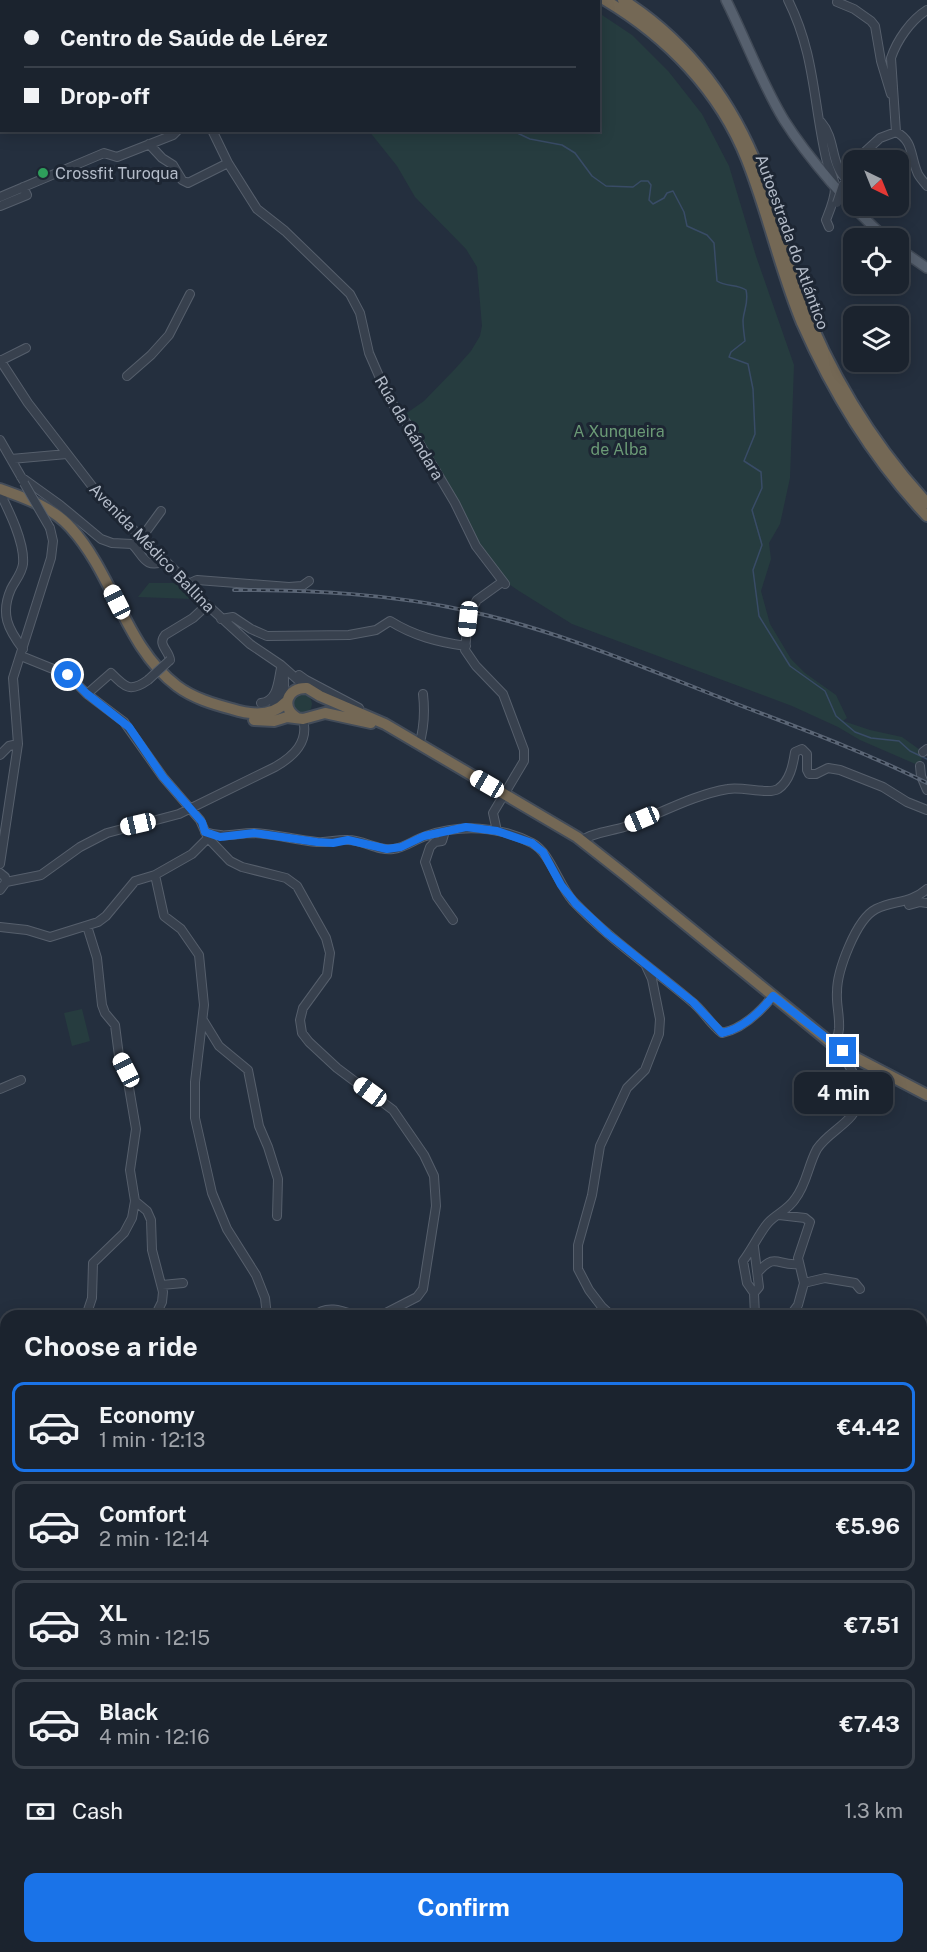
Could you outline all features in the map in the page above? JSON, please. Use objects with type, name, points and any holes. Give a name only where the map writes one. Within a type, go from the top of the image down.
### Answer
[{"type":"highway","name":"Autoestrada do Atlántico","points":[[605,0],[624,11],[661,39],[694,72],[720,108],[746,157],[785,278],[821,364],[870,446],[927,516]]},
{"type":"highway","name":"Autoestrada do Atlántico","points":[[622,0],[658,27],[688,54],[714,85],[733,114],[754,158],[799,295],[828,361],[884,452],[927,503]]},
{"type":"highway","points":[[0,491],[47,509],[70,526],[99,565],[143,648],[160,671],[178,687],[208,707],[225,714],[274,721],[287,717],[325,713],[364,721],[415,743]]},
{"type":"highway","points":[[178,687],[210,703],[238,711],[261,708],[270,713],[279,710],[288,697],[300,687],[385,724],[581,841],[831,1044],[927,1095]]},
{"type":"highway","points":[[304,717],[318,703],[310,690]]},
{"type":"highway","points":[[288,697],[290,713],[304,717]]},
{"type":"main road","points":[[723,0],[785,121],[808,153],[877,228]]},
{"type":"main road","points":[[840,185],[872,228]]},
{"type":"main road","points":[[909,256],[927,268]]},
{"type":"main road","points":[[909,262],[927,274]]},
{"type":"street","points":[[788,0],[803,34],[811,65],[826,159],[840,185]]},
{"type":"street","points":[[837,2],[854,9],[876,26],[881,61],[894,101]]},
{"type":"street","points":[[927,10],[909,26],[894,48],[891,58],[896,132],[912,147],[918,173],[927,186]]},
{"type":"street","points":[[819,120],[829,131],[840,185],[837,203],[827,230],[826,219],[840,185],[843,180]]},
{"type":"street","points":[[0,196],[104,153],[117,157],[176,132]]},
{"type":"street","name":"Rúa da Gándara","points":[[214,132],[228,163],[262,214],[285,231],[350,294],[360,313],[368,350],[386,394],[394,409],[411,429],[423,453],[455,503],[476,546],[504,583],[477,600],[473,607]]},
{"type":"street","points":[[867,150],[880,138],[896,132]]},
{"type":"street","points":[[149,144],[176,169],[182,180],[188,183],[228,163]]},
{"type":"street","points":[[0,206],[27,195],[23,187]]},
{"type":"street","points":[[127,376],[169,335],[190,294]]},
{"type":"street","name":"Avenida Médico Ballina","points":[[27,348],[0,361],[28,403],[102,499],[186,581],[221,619],[310,690]]},
{"type":"street","points":[[0,440],[50,528],[53,552],[12,683],[18,744],[0,864]]},
{"type":"street","points":[[11,459],[67,454]]},
{"type":"street","points":[[22,480],[60,504],[102,539],[112,543],[132,544],[142,558],[150,562],[165,561]]},
{"type":"street","points":[[0,491],[2,505],[14,524],[23,560],[22,568],[8,599],[6,624],[22,653],[68,675],[87,694],[129,727],[163,777],[202,822],[207,835],[234,864],[286,878],[297,886],[326,938],[330,953],[327,975],[303,1008],[300,1020],[302,1033],[338,1068],[393,1110],[424,1155],[434,1176],[436,1206],[423,1289],[417,1297],[392,1310]]},
{"type":"street","points":[[142,537],[161,511]]},
{"type":"street","points":[[186,581],[288,587],[302,586],[309,582]]},
{"type":"street","points":[[87,694],[111,673],[128,688],[137,688],[148,680],[170,660],[162,639],[193,618],[205,603]]},
{"type":"street","points":[[221,619],[233,617],[267,636],[349,635],[375,630],[390,621],[409,633],[444,643],[466,646]]},
{"type":"street","points":[[468,619],[465,650],[476,666],[504,694],[524,750],[524,761],[493,813],[497,831]]},
{"type":"street","points":[[281,666],[290,682],[288,697]]},
{"type":"street","points":[[261,708],[279,702],[283,693],[284,681],[281,666]]},
{"type":"street","points":[[281,666],[292,669],[306,680],[363,710],[366,715]]},
{"type":"street","points":[[415,743],[423,734],[423,694]]},
{"type":"street","points":[[0,890],[6,882],[50,871],[80,848],[106,833],[168,818],[288,759],[303,739],[304,717]]},
{"type":"street","points":[[0,755],[9,746],[18,744]]},
{"type":"street","points":[[581,841],[590,835],[626,826],[715,792],[739,788],[777,790],[792,769],[795,752],[802,749],[807,754],[809,774],[816,774],[828,768],[840,770],[884,787],[907,802],[927,810]]},
{"type":"street","points":[[920,765],[921,776],[927,790]]},
{"type":"street","points":[[207,835],[220,837],[254,833],[317,842],[333,843],[348,840],[387,849],[401,847],[424,836],[466,827],[497,831],[532,843],[539,848],[568,896],[608,934],[693,1002],[722,1033],[730,1032],[760,1012],[773,996]]},
{"type":"street","points":[[445,831],[442,841],[435,842],[430,847],[425,862],[437,897],[453,920]]},
{"type":"street","points":[[0,927],[27,930],[50,937],[102,920],[135,881],[155,875],[196,851],[207,835]]},
{"type":"street","points":[[0,873],[5,877],[6,882]]},
{"type":"street","points":[[155,875],[164,916],[181,929],[199,955],[204,1005],[194,1111],[212,1193],[227,1229],[260,1284],[266,1310]]},
{"type":"street","points":[[831,1044],[838,1035],[839,1029],[838,982],[855,935],[870,912],[912,899],[927,889]]},
{"type":"street","points":[[899,903],[904,906],[920,902],[927,903]]},
{"type":"street","points":[[87,926],[97,958],[102,1005],[105,1013],[115,1025],[119,1056],[128,1077],[136,1129],[130,1170],[135,1201],[132,1218],[127,1228],[93,1263],[92,1298],[88,1310]]},
{"type":"street","points":[[605,1310],[589,1290],[578,1269],[578,1245],[592,1195],[600,1146],[627,1088],[645,1070],[659,1034],[660,1019],[652,979],[645,964]]},
{"type":"street","points":[[203,1020],[219,1046],[248,1070],[259,1126],[278,1179],[277,1216]]},
{"type":"street","points":[[755,1310],[754,1293],[747,1283],[743,1262],[768,1222],[794,1202],[804,1186],[817,1150],[824,1140],[854,1114],[858,1107],[859,1083],[848,1066],[843,1051]]},
{"type":"street","points":[[0,1089],[21,1080]]},
{"type":"street","points":[[135,1201],[149,1215],[152,1226],[152,1250],[162,1285],[162,1302],[158,1310]]},
{"type":"street","points":[[779,1215],[805,1218],[810,1222],[798,1258],[804,1283],[794,1310]]},
{"type":"street","points":[[754,1247],[759,1287],[754,1293]]},
{"type":"street","points":[[758,1272],[774,1260],[798,1264]]},
{"type":"street","points":[[804,1283],[825,1278],[855,1283],[860,1289]]},
{"type":"street","points":[[162,1285],[183,1283]]},
{"type":"green space","name":"A Xunqueira de Alba","points":[[600,14],[632,35],[669,72],[702,114],[729,166],[756,256],[794,365],[790,478],[780,524],[769,543],[771,559],[761,591],[770,624],[791,659],[805,673],[836,695],[847,718],[843,721],[902,737],[923,752],[920,766],[860,740],[792,706],[572,624],[503,580],[480,548],[404,415],[424,401],[471,351],[480,336],[482,326],[477,267],[466,249],[415,197],[397,166],[370,132],[600,132]]},
{"type":"green space","points":[[149,583],[177,583],[192,599],[138,597]]},
{"type":"green space","points":[[302,694],[309,697],[312,704],[309,711],[302,714],[295,711],[292,704],[295,697]]},
{"type":"green space","points":[[82,1009],[90,1041],[72,1046],[64,1013]]},
{"type":"waterway","points":[[515,132],[530,139],[562,145],[575,153],[592,176],[606,186],[633,187],[641,181],[648,181],[651,185],[649,200],[653,204],[673,191],[684,212],[687,226],[707,235],[714,243],[717,281],[746,290],[747,302],[743,320],[745,341],[731,352],[729,357],[748,364],[753,389],[755,434],[744,461],[761,472],[762,488],[752,510],[762,545],[753,570],[759,616],[790,666],[825,691],[836,716],[855,732],[871,738],[899,741],[910,751],[927,759]]},
{"type":"railway","points":[[234,590],[322,592],[381,597],[439,605],[502,619],[636,664],[832,741],[927,783]]},
{"type":"place","name":"Crossfit Turoqua","points":[[43,173]]},
{"type":"route","points":[[68,675],[87,694],[129,727],[163,777],[202,822],[205,832],[220,837],[254,833],[317,842],[333,843],[348,840],[387,849],[401,847],[424,836],[466,827],[497,831],[519,838],[532,843],[543,852],[561,885],[576,904],[608,934],[693,1002],[722,1033],[730,1032],[760,1012],[773,996],[843,1051]]}]
